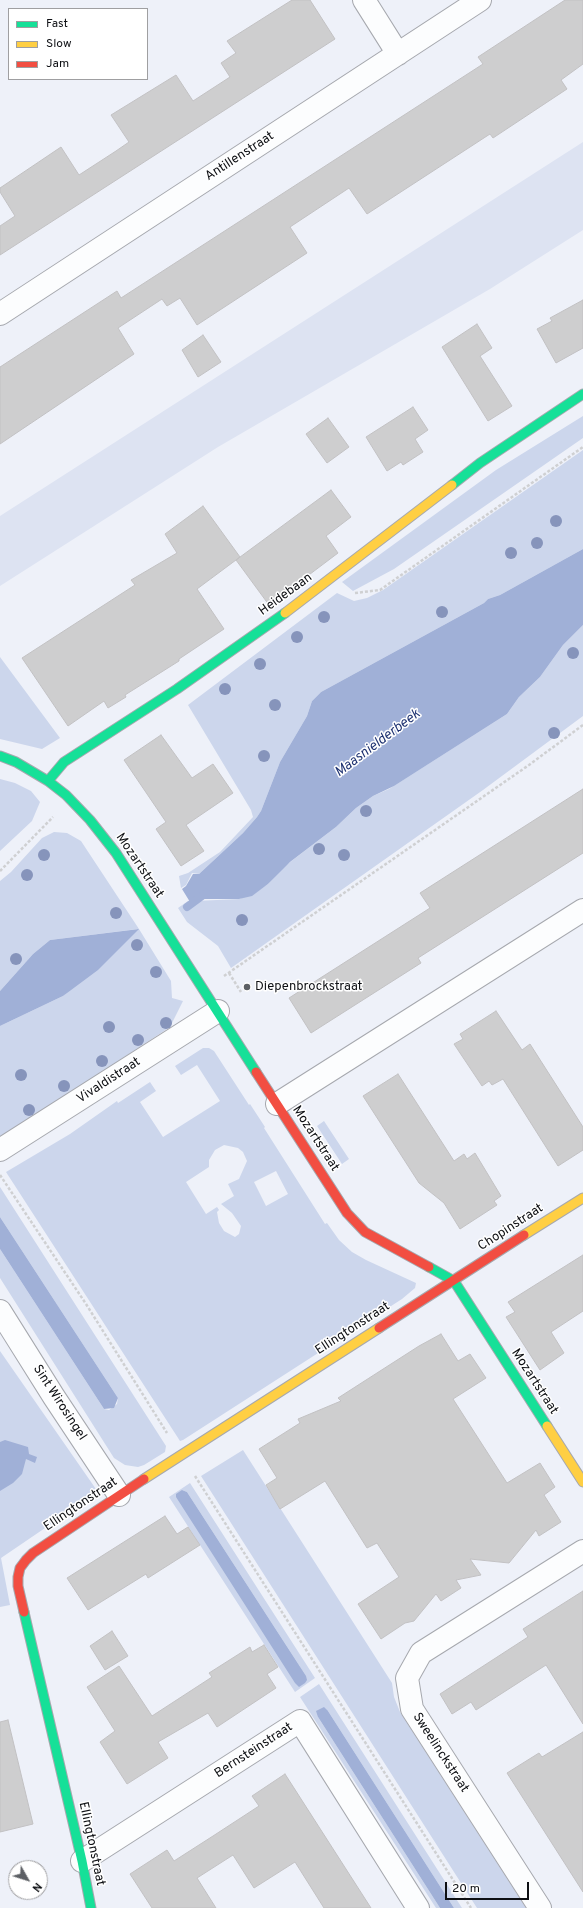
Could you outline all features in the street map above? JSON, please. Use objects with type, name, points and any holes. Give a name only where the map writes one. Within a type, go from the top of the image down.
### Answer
[{"type":"street","points":[[364,0],[398,54]]},
{"type":"street","name":"Antillenstraat","points":[[0,314],[480,0]]},
{"type":"street","name":"Heidebaan","points":[[48,782],[64,762],[177,689],[304,599],[480,463],[583,394]]},
{"type":"street","points":[[0,756],[16,762],[48,782]]},
{"type":"street","name":"Mozartstraat","points":[[48,782],[66,795],[90,820],[116,853],[347,1213],[365,1232],[454,1281],[583,1482]]},
{"type":"street","points":[[277,1104],[583,910]]},
{"type":"street","name":"Vivaldistraat","points":[[0,1150],[218,1011]]},
{"type":"street","name":"Chopinstraat","points":[[454,1281],[583,1198]]},
{"type":"street","name":"Ellingtonstraat","points":[[91,1908],[82,1861],[20,1594],[18,1577],[20,1568],[33,1553],[181,1454],[454,1281]]},
{"type":"street","name":"Sint Wirosingel","points":[[0,1311],[54,1397],[119,1495]]},
{"type":"street","name":"Sweelinckstraat","points":[[540,1908],[412,1709],[407,1678],[421,1653],[583,1551]]},
{"type":"street","name":"Bernsteinstraat","points":[[82,1861],[300,1721],[418,1908]]},
{"type":"path","points":[[350,594],[380,590],[583,447]]},
{"type":"path","points":[[204,990],[529,765],[583,725]]},
{"type":"path","points":[[0,871],[53,817],[66,795]]},
{"type":"path","points":[[229,973],[240,992]]},
{"type":"path","points":[[0,1175],[86,1304],[471,1908]]},
{"type":"shaded area","points":[[583,142],[583,230],[490,289],[218,447],[0,586],[0,516]]},
{"type":"shaded area","points":[[583,416],[583,438],[394,569],[353,591],[342,582],[496,470]]},
{"type":"shaded area","points":[[583,450],[583,549],[500,595],[488,599],[484,603],[321,692],[312,701],[307,716],[280,762],[261,811],[257,817],[243,833],[199,874],[192,873],[186,885],[181,888],[179,876],[188,873],[220,852],[253,817],[251,810],[188,705],[337,593],[354,601],[367,598],[383,590]]},
{"type":"shaded area","points":[[583,625],[583,716],[483,790],[231,968],[218,946],[187,922],[178,908],[188,901],[190,905],[195,901],[239,899],[255,893],[268,884],[285,866],[336,827],[356,808],[373,796],[389,789],[507,714],[519,697],[540,677],[563,645]]},
{"type":"shaded area","points":[[0,657],[60,738],[42,749],[0,739]]},
{"type":"shaded area","points":[[0,779],[15,783],[31,791],[40,802],[32,821],[0,851]]},
{"type":"shaded area","points":[[54,832],[67,833],[81,841],[139,929],[171,981],[172,998],[183,1001],[170,1027],[0,1139],[0,1026],[63,996],[138,929],[50,940],[33,954],[0,991],[0,881],[11,872],[42,838]]},
{"type":"shaded area","points":[[203,1048],[209,1048],[214,1051],[265,1127],[264,1128],[325,1224],[327,1223],[339,1240],[352,1252],[416,1283],[415,1288],[402,1299],[180,1441],[6,1172],[70,1134],[117,1101],[118,1103],[150,1082],[156,1091],[140,1102],[163,1137],[220,1101],[197,1065],[181,1075],[175,1066]],"holes":[[[224,1145],[238,1148],[243,1152],[247,1161],[239,1179],[228,1184],[234,1196],[221,1204],[232,1213],[241,1226],[239,1234],[235,1237],[224,1231],[219,1223],[217,1212],[219,1210],[217,1207],[206,1214],[186,1182],[209,1167],[209,1160],[215,1150]],[[276,1171],[288,1194],[266,1206],[254,1182]]]},
{"type":"shaded area","points":[[324,1121],[349,1159],[342,1164],[317,1126]]},
{"type":"shaded area","points":[[0,1187],[166,1446],[165,1452],[144,1465],[138,1467],[125,1465],[114,1458],[0,1278],[0,1249],[104,1409],[109,1410],[117,1404],[118,1398],[0,1217]]},
{"type":"shaded area","points":[[0,1351],[98,1492],[1,1558],[10,1605],[0,1607]]},
{"type":"shaded area","points":[[243,1450],[392,1683],[394,1697],[400,1712],[526,1908],[477,1908],[201,1476]]},
{"type":"shaded area","points":[[190,1483],[315,1678],[295,1692],[169,1497]],"holes":[[[182,1490],[187,1492],[306,1676]]]},
{"type":"shaded area","points":[[319,1684],[462,1908],[454,1908],[328,1711],[318,1717],[440,1908],[436,1908],[300,1697]]},
{"type":"water","points":[[583,549],[583,625],[563,645],[540,677],[519,697],[507,714],[394,786],[373,796],[356,808],[336,827],[290,862],[268,884],[252,896],[239,899],[194,899],[190,902],[182,889],[186,886],[193,874],[199,874],[243,833],[257,817],[261,811],[280,762],[307,716],[312,701],[321,692],[484,603],[488,599],[500,595]]},
{"type":"water","points":[[139,929],[98,970],[63,996],[0,1026],[0,991],[33,954],[50,940]]},
{"type":"water","points":[[0,1217],[118,1398],[114,1408],[104,1409],[0,1249]]},
{"type":"water","points":[[5,1440],[28,1447],[29,1454],[37,1457],[35,1463],[26,1459],[22,1474],[13,1483],[0,1491],[0,1442]]},
{"type":"water","points":[[182,1490],[187,1492],[306,1676],[307,1680],[299,1687],[176,1497],[176,1494]]},
{"type":"water","points":[[324,1707],[454,1908],[440,1908],[318,1717],[316,1711]]},
{"type":"building","points":[[292,0],[310,0],[335,39],[0,255],[0,226],[15,216],[0,192],[0,188],[61,147],[79,175],[129,142],[111,115],[176,75],[193,101],[230,77],[221,63],[236,53],[227,41]]},
{"type":"building","points":[[565,0],[583,0],[583,64],[561,80],[567,89],[493,138],[490,134],[367,214],[349,188],[290,227],[307,253],[197,325],[180,298],[167,306],[162,299],[118,328],[134,354],[0,444],[0,367],[117,291],[121,298],[483,64],[478,57]]},
{"type":"building","points":[[583,300],[583,348],[556,363],[537,329],[552,321],[550,318]]},
{"type":"building","points":[[477,324],[492,348],[480,356],[512,406],[488,421],[442,347]]},
{"type":"building","points":[[203,335],[221,362],[198,377],[182,350]]},
{"type":"building","points":[[413,407],[428,430],[415,439],[423,452],[403,465],[401,462],[387,471],[366,437]]},
{"type":"building","points":[[328,418],[349,447],[327,463],[306,434]]},
{"type":"building","points":[[331,490],[351,517],[326,536],[338,553],[269,605],[236,560]]},
{"type":"building","points":[[203,506],[240,557],[197,589],[224,629],[179,659],[179,661],[125,695],[126,697],[108,708],[104,701],[68,726],[22,658],[135,585],[131,580],[177,553],[165,534]]},
{"type":"building","points":[[161,735],[192,778],[213,764],[233,793],[186,825],[204,851],[181,866],[156,829],[166,822],[124,760]]},
{"type":"building","points":[[583,789],[583,853],[418,958],[421,963],[311,1033],[289,998],[430,908],[420,893]]},
{"type":"building","points":[[496,1011],[522,1050],[530,1044],[583,1127],[583,1150],[558,1166],[503,1079],[492,1085],[489,1081],[482,1086],[454,1044],[463,1039],[460,1034]]},
{"type":"building","points":[[398,1074],[454,1161],[464,1154],[467,1159],[475,1153],[501,1196],[494,1201],[497,1205],[460,1229],[444,1203],[419,1183],[363,1096]]},
{"type":"building","points":[[583,1255],[583,1311],[551,1332],[564,1353],[540,1370],[506,1317],[515,1312],[508,1302]]},
{"type":"building","points":[[441,1334],[458,1361],[470,1354],[486,1378],[453,1399],[507,1483],[540,1463],[555,1487],[544,1495],[561,1522],[539,1536],[536,1530],[509,1563],[470,1559],[481,1575],[456,1580],[461,1588],[441,1601],[436,1594],[414,1621],[405,1623],[381,1639],[358,1604],[399,1577],[377,1543],[367,1548],[325,1481],[280,1509],[266,1485],[277,1478],[259,1449],[300,1423],[298,1419],[341,1401],[338,1398],[419,1346]]},
{"type":"building","points":[[165,1516],[177,1534],[188,1527],[200,1545],[148,1578],[146,1574],[88,1610],[67,1578]]},
{"type":"building","points":[[583,1591],[583,1724],[546,1665],[476,1710],[471,1702],[452,1714],[440,1694],[528,1637],[523,1629]]},
{"type":"building","points":[[112,1631],[128,1656],[105,1670],[90,1646]]},
{"type":"building","points":[[264,1645],[278,1667],[267,1674],[276,1688],[217,1727],[208,1713],[158,1742],[168,1758],[127,1784],[100,1742],[115,1731],[87,1687],[119,1666],[152,1716],[212,1677],[209,1673],[250,1647],[252,1652]]},
{"type":"building","points":[[8,1720],[33,1824],[0,1832],[0,1722]]},
{"type":"building","points":[[583,1732],[583,1892],[507,1773],[539,1753],[542,1757]]},
{"type":"building","points":[[285,1774],[371,1908],[324,1908],[295,1862],[254,1888],[233,1855],[197,1878],[216,1908],[152,1908],[130,1874],[167,1850],[174,1861],[213,1836],[259,1806],[252,1796]]},
{"type":"waterway","name":"Maasnielderbeek","points":[[187,907],[206,893]]},
{"type":"traffic: fast","points":[[452,485],[480,463],[583,394]]},
{"type":"traffic: fast","points":[[48,781],[64,762],[177,689],[285,613]]},
{"type":"traffic: fast","points":[[0,756],[16,762],[48,781],[66,795],[90,820],[116,853],[256,1072]]},
{"type":"traffic: fast","points":[[429,1267],[454,1281],[547,1426]]},
{"type":"traffic: fast","points":[[24,1612],[82,1861],[91,1908]]},
{"type":"traffic: slow","points":[[285,613],[452,485]]},
{"type":"traffic: slow","points":[[524,1235],[583,1198]]},
{"type":"traffic: slow","points":[[144,1479],[379,1328]]},
{"type":"traffic: slow","points":[[547,1426],[583,1482]]},
{"type":"traffic: jam","points":[[256,1072],[347,1213],[365,1232],[429,1267]]},
{"type":"traffic: jam","points":[[379,1328],[524,1235]]},
{"type":"traffic: jam","points":[[24,1612],[18,1586],[18,1577],[20,1568],[26,1560],[33,1553],[144,1479]]},
{"type":"place","name":"Diepenbrockstraat","points":[[247,987]]}]
